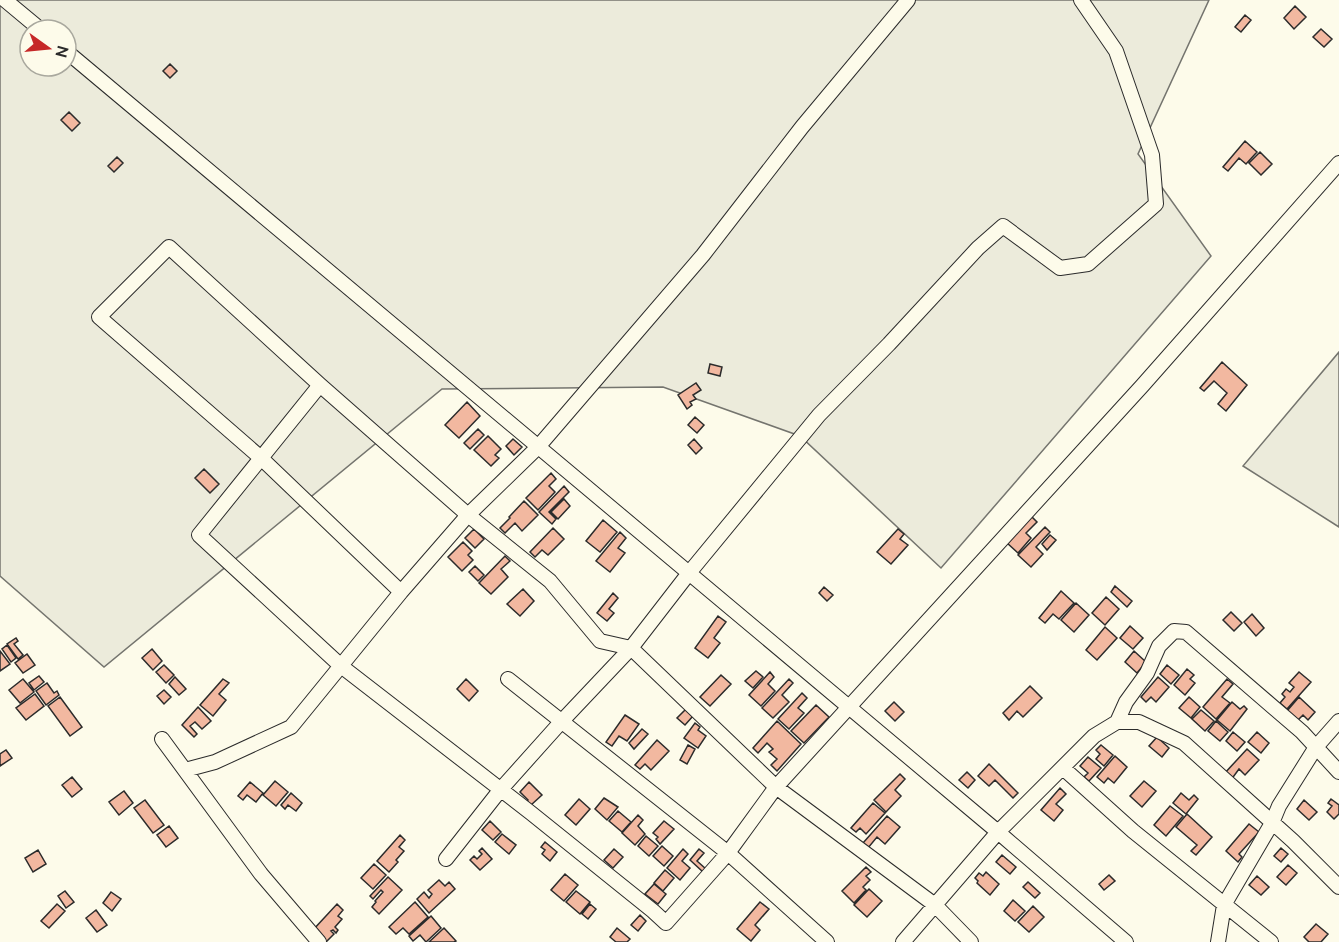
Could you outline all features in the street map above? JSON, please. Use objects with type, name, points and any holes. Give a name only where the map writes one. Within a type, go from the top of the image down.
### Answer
[{"type":"street","points":[[5,0],[27,18]]},
{"type":"street","points":[[185,770],[214,762],[291,727],[401,592],[468,515],[538,447],[703,255],[802,127],[908,0]]},
{"type":"street","points":[[446,859],[501,789],[631,648],[689,573],[819,415],[890,344],[978,248],[1003,226],[1060,268],[1088,264],[1156,204],[1152,155],[1116,51],[1081,0]]},
{"type":"street","points":[[78,61],[998,832],[1126,942]]},
{"type":"street","points":[[320,385],[199,535],[341,666],[501,789],[666,923],[728,853],[776,787],[1142,386],[1339,163]]},
{"type":"street","points":[[401,592],[261,458],[99,317],[169,247],[320,385],[468,515],[550,581],[600,641],[631,648],[776,787],[935,905],[971,942]]},
{"type":"street","points":[[1117,722],[1126,702],[1147,673],[1159,646],[1174,631],[1186,632],[1302,732],[1339,772]]},
{"type":"street","points":[[508,679],[728,853],[827,942]]},
{"type":"street","points":[[1218,942],[1224,905],[1272,823],[1279,806],[1316,747],[1339,721]]},
{"type":"street","points":[[903,942],[998,832],[1094,736],[1117,722],[1139,722],[1184,744],[1293,841],[1339,888]]},
{"type":"street","points":[[162,739],[261,874],[319,942]]},
{"type":"street","points":[[1063,768],[1133,831],[1271,942]]},
{"type":"shaded area","points":[[0,0],[1209,0],[1138,154],[1211,256],[941,568],[800,436],[663,387],[442,389],[104,667],[0,576]]},
{"type":"shaded area","points":[[1339,352],[1339,527],[1243,466]]},
{"type":"building","points":[[1295,6],[1306,17],[1294,29],[1284,18]]},
{"type":"building","points":[[1245,15],[1251,20],[1241,32],[1235,27]]},
{"type":"building","points":[[1321,29],[1332,39],[1324,47],[1313,37]]},
{"type":"building","points":[[170,64],[177,71],[170,78],[163,71]]},
{"type":"building","points":[[69,112],[80,123],[72,131],[61,120]]},
{"type":"building","points":[[1245,141],[1257,152],[1246,164],[1239,158],[1228,171],[1223,167]]},
{"type":"building","points":[[1260,152],[1272,164],[1261,175],[1249,163]]},
{"type":"building","points":[[117,157],[123,163],[114,172],[108,166]]},
{"type":"building","points":[[1222,362],[1247,385],[1226,411],[1218,404],[1227,393],[1214,381],[1204,391],[1200,388]]},
{"type":"building","points":[[710,364],[722,367],[720,376],[708,373]]},
{"type":"building","points":[[696,383],[701,390],[693,395],[696,399],[690,402],[692,405],[687,409],[678,395]]},
{"type":"building","points":[[467,402],[480,416],[459,438],[445,425]]},
{"type":"building","points":[[695,417],[704,425],[697,433],[688,425]]},
{"type":"building","points":[[478,429],[484,435],[470,449],[464,443]]},
{"type":"building","points":[[488,436],[501,449],[495,455],[499,458],[491,466],[474,450]]},
{"type":"building","points":[[513,439],[522,447],[514,455],[506,446]]},
{"type":"building","points":[[694,439],[702,448],[696,454],[688,445]]},
{"type":"building","points":[[204,469],[219,484],[210,493],[195,478]]},
{"type":"building","points":[[551,473],[556,479],[549,486],[555,492],[538,510],[526,498]]},
{"type":"building","points":[[564,486],[569,492],[549,512],[556,519],[552,524],[539,512]]},
{"type":"building","points":[[564,499],[570,506],[558,519],[551,512]]},
{"type":"building","points":[[524,501],[538,515],[522,531],[515,523],[505,533],[500,528]]},
{"type":"building","points":[[1031,516],[1037,522],[1026,533],[1031,538],[1018,553],[1006,542]]},
{"type":"building","points":[[603,520],[617,532],[600,552],[586,541]]},
{"type":"building","points":[[1045,527],[1050,532],[1036,547],[1043,554],[1031,567],[1018,555]]},
{"type":"building","points":[[553,528],[564,539],[548,555],[542,550],[535,557],[530,552]]},
{"type":"building","points":[[474,529],[484,539],[475,548],[465,538]]},
{"type":"building","points":[[898,529],[904,534],[900,539],[908,545],[891,564],[877,552]]},
{"type":"building","points":[[620,532],[626,538],[618,548],[625,553],[610,572],[596,561]]},
{"type":"building","points":[[1050,535],[1056,540],[1047,550],[1042,544]]},
{"type":"building","points":[[463,542],[472,551],[468,555],[473,560],[462,571],[448,557]]},
{"type":"building","points":[[505,556],[510,561],[501,569],[508,577],[491,594],[479,583]]},
{"type":"building","points":[[475,566],[484,575],[478,581],[469,572]]},
{"type":"building","points":[[1115,586],[1132,601],[1127,607],[1111,592]]},
{"type":"building","points":[[824,587],[833,595],[827,601],[819,593]]},
{"type":"building","points":[[523,589],[534,601],[520,616],[507,604]]},
{"type":"building","points":[[1061,591],[1074,603],[1059,619],[1053,614],[1045,623],[1039,618]]},
{"type":"building","points":[[613,593],[618,598],[609,609],[614,613],[607,621],[597,613]]},
{"type":"building","points":[[1106,597],[1119,609],[1105,625],[1092,613]]},
{"type":"building","points":[[1076,603],[1089,615],[1074,632],[1061,620]]},
{"type":"building","points":[[1231,612],[1242,623],[1234,631],[1223,620]]},
{"type":"building","points":[[1252,614],[1264,628],[1256,636],[1244,622]]},
{"type":"building","points":[[718,616],[726,622],[714,638],[720,643],[708,658],[695,648]]},
{"type":"building","points":[[1130,626],[1143,638],[1133,649],[1120,638]]},
{"type":"building","points":[[1105,627],[1117,638],[1097,660],[1086,650]]},
{"type":"building","points":[[16,638],[18,641],[14,644],[23,655],[18,659],[7,644]]},
{"type":"building","points":[[7,645],[16,658],[11,662],[2,649]]},
{"type":"building","points":[[152,649],[162,661],[153,670],[142,658]]},
{"type":"building","points":[[0,651],[10,664],[0,671]]},
{"type":"building","points":[[1134,651],[1146,662],[1137,673],[1125,662]]},
{"type":"building","points":[[27,654],[35,665],[23,673],[15,663]]},
{"type":"building","points":[[164,665],[174,675],[166,683],[156,672]]},
{"type":"building","points":[[1167,665],[1179,675],[1171,684],[1160,674]]},
{"type":"building","points":[[1187,669],[1194,675],[1190,679],[1195,683],[1185,695],[1174,685]]},
{"type":"building","points":[[756,671],[763,677],[753,688],[745,681]]},
{"type":"building","points":[[770,672],[774,677],[768,684],[775,691],[761,706],[749,695]]},
{"type":"building","points":[[1299,672],[1311,682],[1287,709],[1280,703],[1285,697],[1282,694],[1286,689],[1290,692],[1294,687],[1289,683]]},
{"type":"building","points":[[721,675],[731,684],[710,706],[700,697]]},
{"type":"building","points":[[39,676],[44,682],[34,690],[29,683]]},
{"type":"building","points":[[175,677],[186,689],[179,695],[169,684]]},
{"type":"building","points":[[1158,677],[1169,687],[1156,702],[1151,697],[1146,702],[1141,697]]},
{"type":"building","points":[[23,679],[34,692],[20,703],[9,690]]},
{"type":"building","points":[[223,679],[229,683],[219,694],[226,700],[213,716],[200,705]]},
{"type":"building","points":[[466,679],[478,691],[469,701],[457,689]]},
{"type":"building","points":[[789,679],[793,683],[782,695],[789,702],[773,718],[762,708]]},
{"type":"building","points":[[1227,679],[1233,684],[1222,697],[1230,703],[1216,719],[1203,707]]},
{"type":"building","points":[[47,683],[54,693],[57,691],[59,695],[46,705],[36,691]]},
{"type":"building","points":[[1030,686],[1042,698],[1023,717],[1017,711],[1009,720],[1003,713]]},
{"type":"building","points":[[164,690],[171,697],[164,704],[157,696]]},
{"type":"building","points":[[802,693],[807,698],[798,708],[804,713],[789,729],[778,719]]},
{"type":"building","points":[[35,694],[44,706],[26,720],[16,708]]},
{"type":"building","points":[[60,697],[82,727],[70,736],[48,706]]},
{"type":"building","points":[[1189,697],[1200,707],[1191,718],[1179,708]]},
{"type":"building","points":[[1299,697],[1315,712],[1308,720],[1303,715],[1298,720],[1287,711]]},
{"type":"building","points":[[894,702],[904,712],[895,721],[885,711]]},
{"type":"building","points":[[1232,702],[1240,709],[1244,706],[1247,709],[1230,731],[1217,720]]},
{"type":"building","points":[[816,705],[829,717],[804,743],[791,731]]},
{"type":"building","points":[[198,707],[211,721],[202,729],[195,722],[190,726],[197,734],[194,737],[182,725]]},
{"type":"building","points":[[686,709],[693,716],[685,725],[677,718]]},
{"type":"building","points":[[1201,710],[1214,721],[1205,731],[1192,719]]},
{"type":"building","points":[[625,715],[639,724],[627,741],[619,736],[612,746],[606,742]]},
{"type":"building","points":[[777,721],[801,744],[777,771],[771,765],[777,759],[769,752],[773,749],[767,743],[758,753],[753,748]]},
{"type":"building","points":[[1216,721],[1228,732],[1220,741],[1208,731]]},
{"type":"building","points":[[695,723],[700,727],[698,730],[706,736],[698,748],[684,738]]},
{"type":"building","points":[[642,729],[648,734],[634,749],[629,743]]},
{"type":"building","points":[[1233,732],[1245,742],[1237,751],[1226,741]]},
{"type":"building","points":[[1257,732],[1269,743],[1261,753],[1248,742]]},
{"type":"building","points":[[1157,737],[1169,748],[1162,757],[1149,746]]},
{"type":"building","points":[[657,740],[669,751],[651,770],[645,764],[640,769],[635,765]]},
{"type":"building","points":[[688,745],[695,749],[687,764],[680,760]]},
{"type":"building","points":[[1101,745],[1113,755],[1104,766],[1096,759],[1100,754],[1096,750]]},
{"type":"building","points":[[1247,749],[1259,760],[1245,775],[1239,769],[1231,780],[1224,774]]},
{"type":"building","points":[[6,750],[12,758],[0,766],[0,754]]},
{"type":"building","points":[[1115,756],[1127,767],[1114,783],[1108,778],[1104,783],[1097,777]]},
{"type":"building","points":[[1088,757],[1101,768],[1089,781],[1084,777],[1088,773],[1080,766]]},
{"type":"building","points":[[989,764],[1018,793],[1013,798],[995,780],[989,786],[978,776]]},
{"type":"building","points":[[967,772],[975,780],[968,788],[959,780]]},
{"type":"building","points":[[900,774],[905,779],[895,790],[901,796],[886,812],[874,800]]},
{"type":"building","points":[[72,777],[82,789],[72,797],[62,785]]},
{"type":"building","points":[[275,781],[288,792],[276,806],[263,795]]},
{"type":"building","points":[[1144,781],[1156,791],[1142,807],[1130,796]]},
{"type":"building","points":[[250,782],[263,793],[256,802],[247,795],[243,800],[238,796]]},
{"type":"building","points":[[529,782],[542,795],[531,805],[520,792]]},
{"type":"building","points":[[1060,788],[1066,794],[1056,804],[1063,810],[1054,821],[1041,810]]},
{"type":"building","points":[[124,791],[133,803],[119,815],[109,802]]},
{"type":"building","points":[[291,793],[302,803],[296,811],[288,805],[285,809],[281,805]]},
{"type":"building","points":[[1181,793],[1189,800],[1194,795],[1198,799],[1186,814],[1173,803]]},
{"type":"building","points":[[604,798],[618,807],[607,820],[595,809]]},
{"type":"building","points":[[579,799],[590,809],[576,825],[565,815]]},
{"type":"building","points":[[1331,799],[1339,805],[1339,814],[1334,819],[1327,812],[1332,806],[1328,803]]},
{"type":"building","points":[[145,800],[164,825],[153,833],[134,808]]},
{"type":"building","points":[[1304,800],[1317,812],[1309,820],[1297,809]]},
{"type":"building","points":[[873,803],[885,813],[866,834],[860,828],[856,832],[851,828]]},
{"type":"building","points":[[1170,806],[1183,816],[1166,836],[1154,825]]},
{"type":"building","points":[[618,811],[631,822],[622,832],[609,821]]},
{"type":"building","points":[[1187,814],[1212,837],[1196,855],[1191,851],[1197,845],[1176,827]]},
{"type":"building","points":[[638,815],[643,820],[638,826],[645,834],[635,845],[622,833]]},
{"type":"building","points":[[887,816],[900,827],[885,844],[877,837],[868,848],[863,843]]},
{"type":"building","points":[[490,821],[501,832],[493,840],[482,830]]},
{"type":"building","points":[[664,821],[674,829],[660,844],[656,839],[658,837],[653,833]]},
{"type":"building","points":[[1249,824],[1259,832],[1239,854],[1242,857],[1238,862],[1226,851]]},
{"type":"building","points":[[169,826],[178,838],[166,847],[157,835]]},
{"type":"building","points":[[502,834],[516,845],[509,854],[495,842]]},
{"type":"building","points":[[400,835],[405,840],[399,847],[404,851],[389,872],[377,861]]},
{"type":"building","points":[[646,836],[658,846],[649,856],[638,846]]},
{"type":"building","points":[[545,842],[557,852],[550,861],[542,854],[545,850],[541,847]]},
{"type":"building","points":[[662,846],[673,856],[664,866],[653,856]]},
{"type":"building","points":[[482,848],[492,859],[480,870],[470,860],[474,856],[477,859],[482,854],[479,851]]},
{"type":"building","points":[[1281,848],[1288,854],[1281,862],[1274,856]]},
{"type":"building","points":[[614,849],[623,857],[613,868],[604,860]]},
{"type":"building","points":[[683,849],[688,854],[682,861],[690,868],[680,880],[667,868]]},
{"type":"building","points":[[699,849],[704,853],[697,861],[706,869],[703,872],[690,860]]},
{"type":"building","points":[[38,850],[46,864],[33,872],[25,858]]},
{"type":"building","points":[[1002,855],[1016,867],[1010,874],[996,862]]},
{"type":"building","points":[[374,864],[386,875],[373,889],[361,878]]},
{"type":"building","points":[[1288,865],[1297,873],[1286,885],[1277,877]]},
{"type":"building","points":[[866,867],[871,872],[866,876],[870,880],[863,887],[866,890],[854,903],[842,891]]},
{"type":"building","points":[[665,870],[674,878],[663,891],[654,883]]},
{"type":"building","points":[[986,872],[999,884],[990,895],[977,883],[975,878],[979,873],[983,876]]},
{"type":"building","points":[[565,874],[578,885],[564,901],[551,890]]},
{"type":"building","points":[[1109,875],[1115,881],[1104,890],[1099,884]]},
{"type":"building","points":[[1257,876],[1269,887],[1261,895],[1249,885]]},
{"type":"building","points":[[388,877],[402,890],[379,914],[372,907],[383,892],[381,890],[373,899],[370,896]]},
{"type":"building","points":[[439,880],[445,886],[449,882],[455,889],[429,913],[417,899],[424,892],[429,898],[432,894],[428,890]]},
{"type":"building","points":[[1028,882],[1040,893],[1035,898],[1023,887]]},
{"type":"building","points":[[654,884],[666,894],[658,904],[645,894]]},
{"type":"building","points":[[869,889],[882,901],[867,917],[854,905]]},
{"type":"building","points":[[65,891],[74,902],[66,908],[58,896]]},
{"type":"building","points":[[576,891],[590,902],[580,914],[566,902]]},
{"type":"building","points":[[111,892],[121,899],[112,911],[103,903]]},
{"type":"building","points":[[1013,900],[1025,911],[1015,921],[1004,911]]},
{"type":"building","points":[[415,902],[428,917],[409,934],[403,928],[396,934],[389,927]]},
{"type":"building","points":[[760,902],[769,909],[755,925],[760,930],[751,941],[737,929]]},
{"type":"building","points":[[57,904],[65,911],[49,928],[41,921]]},
{"type":"building","points":[[337,904],[343,910],[338,916],[342,919],[335,927],[338,930],[336,933],[331,931],[334,934],[326,942],[313,930]]},
{"type":"building","points":[[590,904],[596,909],[588,919],[582,914]]},
{"type":"building","points":[[1033,906],[1044,917],[1029,932],[1018,922]]},
{"type":"building","points":[[96,910],[107,925],[97,932],[86,918]]},
{"type":"building","points":[[640,915],[646,921],[638,931],[631,925]]},
{"type":"building","points":[[431,916],[441,928],[426,942],[420,935],[413,941],[409,936]]},
{"type":"building","points":[[1316,924],[1328,934],[1321,942],[1309,942],[1304,937]]},
{"type":"building","points":[[444,928],[456,941],[429,942]]},
{"type":"building","points":[[617,928],[630,939],[627,942],[616,942],[610,937]]}]
